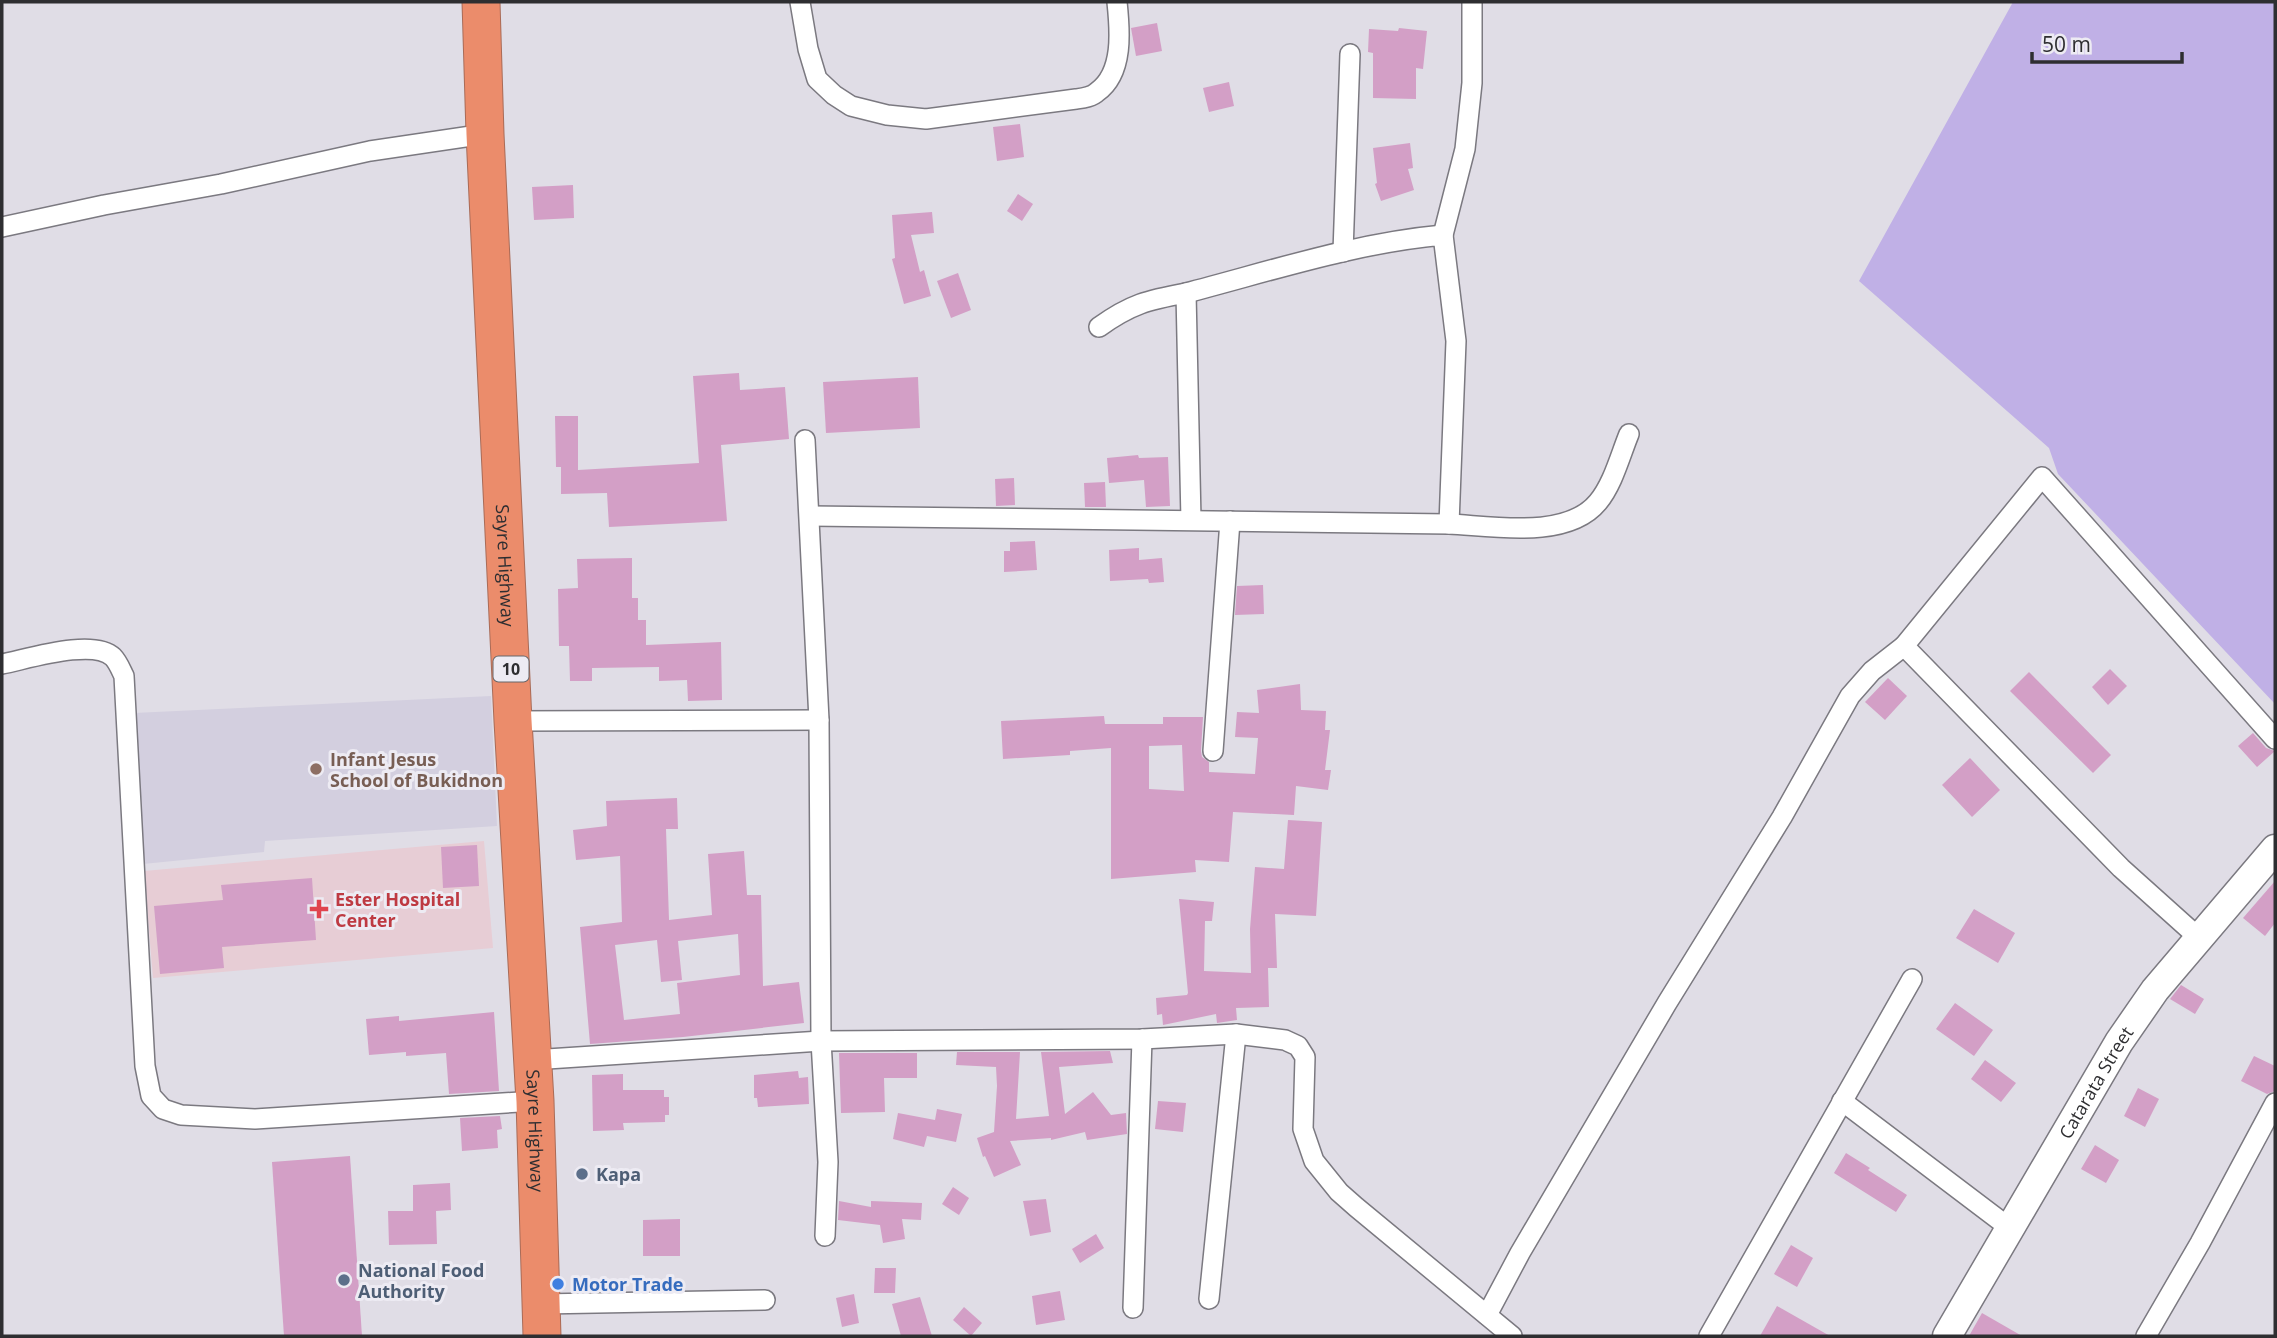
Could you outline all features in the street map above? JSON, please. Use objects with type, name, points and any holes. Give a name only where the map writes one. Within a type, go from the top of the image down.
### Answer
[{"type":"highway","name":"Sayre Highway","points":[[481,2],[513,721],[536,1101],[542,1320]]},
{"type":"street","points":[[800,2],[808,49],[817,79],[834,95],[851,106],[887,115],[926,119],[1076,99],[1095,94],[1109,82],[1116,65],[1119,26],[1117,2]]},
{"type":"street","points":[[1448,524],[1456,341],[1443,235],[1465,149],[1472,83],[1472,2]]},
{"type":"street","points":[[1343,252],[1350,54]]},
{"type":"street","points":[[2,227],[221,184],[370,151],[485,134]]},
{"type":"street","points":[[1099,327],[1122,310],[1141,302],[1385,242],[1443,235]]},
{"type":"street","points":[[1186,293],[1191,520]]},
{"type":"street","points":[[810,516],[1448,524],[1541,528],[1574,522],[1598,503],[1613,475],[1629,434]]},
{"type":"street","points":[[805,440],[819,720],[821,1041],[828,1162],[825,1236]]},
{"type":"street","points":[[1487,1315],[1520,1253],[1667,1003],[1776,828],[1850,696],[1872,671],[1903,646],[2042,477],[2275,738]]},
{"type":"street","points":[[1213,751],[1230,521]]},
{"type":"street","points":[[1903,646],[2063,811],[2199,938]]},
{"type":"street","points":[[2,664],[80,649],[102,650],[115,658],[124,676],[145,1066],[151,1096],[163,1109],[181,1115],[255,1119],[536,1101]]},
{"type":"street","points":[[513,721],[819,720]]},
{"type":"street","name":"Catarata Street","points":[[1947,1336],[2119,1042],[2155,990],[2275,849]]},
{"type":"street","points":[[1709,1336],[1912,979]]},
{"type":"street","points":[[1209,1299],[1236,1034]]},
{"type":"street","points":[[532,1060],[821,1041],[1142,1039],[1236,1034],[1285,1041],[1298,1045],[1305,1057],[1303,1129],[1314,1161],[1339,1192],[1356,1207],[1513,1336]]},
{"type":"street","points":[[1133,1308],[1142,1039]]},
{"type":"street","points":[[1842,1101],[2011,1229]]},
{"type":"street","points":[[2146,1336],[2178,1284],[2275,1103]]},
{"type":"street","points":[[542,1320],[765,1300]]},
{"type":"shaded area","points":[[2013,2],[2275,2],[2275,704],[2058,474],[2049,448],[1859,281]]},
{"type":"shaded area","name":"Infant Jesus School of Bukidnon","points":[[491,696],[497,826],[265,841],[264,852],[143,864],[134,713]]},
{"type":"shaded area","name":"Ester Hospital Center","points":[[484,841],[493,948],[153,978],[144,871]]},
{"type":"building","points":[[1157,23],[1162,51],[1136,56],[1131,28]]},
{"type":"building","points":[[1399,28],[1427,31],[1423,69],[1416,68],[1416,99],[1373,98],[1373,53],[1368,52],[1369,29],[1398,31]]},
{"type":"building","points":[[1229,82],[1234,106],[1209,112],[1203,88]]},
{"type":"building","points":[[1020,124],[1024,157],[997,161],[993,127]]},
{"type":"building","points":[[1410,143],[1413,168],[1408,169],[1414,190],[1381,201],[1375,184],[1373,148]]},
{"type":"building","points":[[573,185],[574,218],[534,220],[532,187]]},
{"type":"building","points":[[1018,194],[1033,204],[1022,221],[1007,211]]},
{"type":"building","points":[[932,212],[934,233],[911,235],[920,272],[924,270],[931,296],[904,304],[892,259],[895,258],[892,215]]},
{"type":"building","points":[[958,273],[971,310],[951,318],[937,281]]},
{"type":"building","points":[[739,373],[740,390],[785,387],[789,439],[721,445],[727,521],[609,527],[607,493],[561,494],[561,467],[556,467],[555,416],[578,416],[578,470],[699,463],[693,376]]},
{"type":"building","points":[[918,377],[920,428],[826,433],[823,382]]},
{"type":"building","points":[[1138,455],[1139,458],[1168,457],[1170,506],[1146,507],[1144,480],[1109,483],[1107,458]]},
{"type":"building","points":[[1014,478],[1015,505],[996,506],[995,479]]},
{"type":"building","points":[[1105,482],[1106,507],[1085,507],[1084,483]]},
{"type":"building","points":[[1035,541],[1037,570],[1004,572],[1004,551],[1010,551],[1010,542]]},
{"type":"building","points":[[1139,548],[1139,560],[1162,558],[1164,582],[1149,583],[1148,579],[1110,581],[1109,550]]},
{"type":"building","points":[[632,558],[632,598],[638,598],[638,620],[646,620],[646,645],[721,642],[722,700],[688,701],[687,680],[659,681],[659,667],[592,668],[592,681],[570,681],[569,646],[559,646],[558,589],[578,588],[577,559]]},
{"type":"building","points":[[1263,585],[1264,614],[1235,615],[1237,586]]},
{"type":"building","points":[[2110,669],[2127,686],[2108,705],[2092,687]]},
{"type":"building","points":[[2029,672],[2111,755],[2093,773],[2010,691]]},
{"type":"building","points":[[1888,678],[1907,696],[1885,720],[1865,702]]},
{"type":"building","points":[[1300,684],[1301,710],[1326,711],[1325,730],[1330,730],[1325,770],[1331,770],[1328,790],[1296,786],[1294,815],[1233,812],[1229,862],[1195,860],[1196,872],[1111,879],[1111,748],[1070,751],[1070,755],[1003,759],[1001,721],[1104,716],[1105,724],[1163,724],[1163,717],[1203,717],[1201,751],[1202,757],[1209,762],[1209,772],[1255,774],[1258,738],[1235,737],[1237,712],[1259,713],[1257,690]],"holes":[[[1182,745],[1184,791],[1149,789],[1149,746]]]},
{"type":"building","points":[[2253,733],[2266,748],[2275,751],[2257,767],[2238,746]]},
{"type":"building","points":[[1970,758],[2000,790],[1972,817],[1942,785]]},
{"type":"building","points":[[677,798],[678,829],[666,829],[669,920],[712,915],[708,854],[744,851],[747,895],[761,895],[763,986],[799,982],[804,1023],[683,1037],[590,1044],[580,927],[622,922],[620,856],[576,860],[573,830],[607,826],[606,801]],"holes":[[[738,934],[740,975],[677,983],[680,1014],[624,1020],[615,945],[657,940],[661,982],[682,980],[678,941]]]},
{"type":"building","points":[[1288,820],[1322,822],[1316,916],[1275,914],[1277,968],[1268,968],[1269,1007],[1236,1008],[1237,1020],[1217,1023],[1216,1014],[1163,1025],[1162,1014],[1157,1015],[1156,998],[1188,993],[1179,899],[1214,902],[1212,921],[1205,921],[1204,971],[1251,973],[1250,929],[1255,867],[1284,869]]},
{"type":"building","points":[[477,845],[479,886],[443,888],[441,847]]},
{"type":"building","points":[[312,878],[316,940],[222,947],[224,968],[160,974],[154,906],[223,900],[221,885]]},
{"type":"building","points":[[2275,881],[2275,923],[2265,936],[2243,918]]},
{"type":"building","points":[[1974,909],[2015,933],[1998,963],[1956,938]]},
{"type":"building","points":[[2181,985],[2204,999],[2195,1014],[2170,999]]},
{"type":"building","points":[[1955,1003],[1993,1030],[1974,1056],[1936,1029]]},
{"type":"building","points":[[494,1012],[499,1091],[449,1094],[446,1053],[369,1055],[366,1019],[399,1016],[399,1021]]},
{"type":"building","points":[[1110,1051],[1113,1063],[1059,1067],[1065,1114],[1093,1092],[1111,1115],[1126,1113],[1127,1134],[1087,1140],[1085,1132],[1051,1140],[1010,1141],[1021,1165],[994,1177],[977,1138],[994,1132],[996,1067],[956,1065],[957,1052],[1020,1052],[1016,1119],[1049,1116],[1041,1052]]},
{"type":"building","points":[[839,1053],[917,1053],[917,1078],[884,1078],[885,1112],[841,1113]]},
{"type":"building","points":[[2254,1056],[2275,1066],[2275,1091],[2267,1094],[2241,1081]]},
{"type":"building","points":[[1985,1060],[2016,1083],[2001,1102],[1971,1079]]},
{"type":"building","points":[[798,1071],[799,1078],[808,1077],[809,1104],[758,1107],[757,1098],[754,1098],[754,1075]]},
{"type":"building","points":[[623,1074],[623,1090],[664,1090],[664,1097],[669,1097],[669,1115],[665,1115],[665,1122],[623,1123],[624,1130],[593,1131],[592,1075]]},
{"type":"building","points":[[2138,1088],[2159,1099],[2145,1127],[2124,1116]]},
{"type":"building","points":[[1158,1101],[1186,1103],[1183,1132],[1155,1129]]},
{"type":"building","points":[[937,1109],[962,1114],[956,1142],[927,1136],[924,1147],[893,1139],[898,1113],[935,1120]]},
{"type":"building","points":[[500,1116],[502,1129],[497,1130],[498,1148],[462,1151],[460,1118]]},
{"type":"building","points":[[2095,1145],[2119,1160],[2106,1183],[2081,1169]]},
{"type":"building","points":[[1846,1153],[1907,1195],[1896,1212],[1834,1173]]},
{"type":"building","points":[[350,1156],[362,1336],[284,1336],[272,1162]]},
{"type":"building","points":[[450,1183],[451,1210],[436,1211],[437,1244],[389,1245],[388,1211],[413,1211],[413,1185]]},
{"type":"building","points":[[953,1187],[969,1198],[959,1215],[942,1204]]},
{"type":"building","points":[[1046,1199],[1051,1232],[1030,1236],[1023,1201]]},
{"type":"building","points":[[839,1201],[871,1207],[871,1201],[922,1203],[921,1220],[902,1219],[905,1239],[883,1243],[880,1225],[838,1220]]},
{"type":"building","points":[[680,1219],[680,1256],[643,1256],[643,1220]]},
{"type":"building","points":[[1096,1234],[1104,1248],[1080,1263],[1072,1249]]},
{"type":"building","points":[[1791,1245],[1813,1258],[1797,1287],[1774,1274]]},
{"type":"building","points":[[875,1268],[896,1268],[895,1293],[874,1293]]},
{"type":"building","points":[[1060,1291],[1065,1320],[1036,1325],[1032,1296]]},
{"type":"building","points":[[854,1294],[859,1323],[842,1327],[836,1298]]},
{"type":"building","points":[[920,1297],[932,1336],[901,1336],[892,1304]]},
{"type":"building","points":[[1777,1306],[1830,1336],[1760,1336]]},
{"type":"building","points":[[964,1307],[982,1323],[971,1336],[953,1320]]},
{"type":"building","points":[[1982,1313],[2022,1336],[1969,1336]]},
{"type":"place","name":"Infant Jesus School of Bukidnon","points":[[316,769]]},
{"type":"place","name":"Ester Hospital Center","points":[[319,909]]},
{"type":"place","name":"Kapa","points":[[582,1174]]},
{"type":"place","name":"National Food Authority","points":[[344,1280]]},
{"type":"place","name":"Motor Trade","points":[[558,1284]]}]
